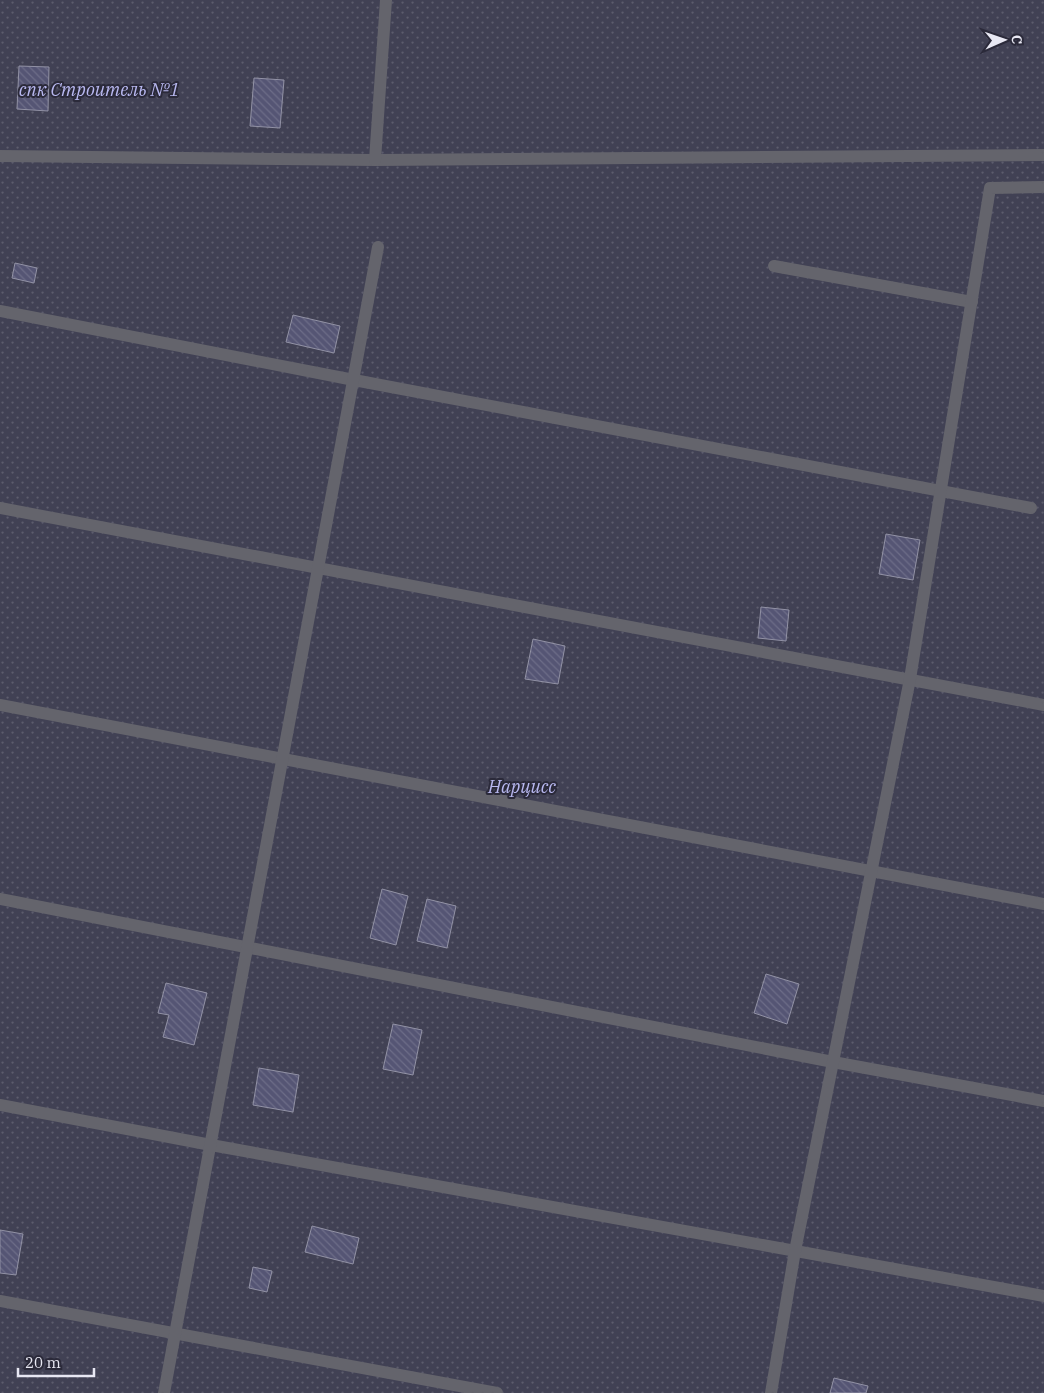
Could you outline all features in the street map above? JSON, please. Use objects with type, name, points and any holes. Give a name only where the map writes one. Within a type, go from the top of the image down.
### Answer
[{"type":"lane","points":[[376,160],[386,0]]},
{"type":"lane","points":[[0,156],[376,160],[1044,155]]},
{"type":"lane","points":[[771,1393],[795,1251],[910,679],[990,188],[1044,187]]},
{"type":"lane","points":[[164,1393],[378,247]]},
{"type":"lane","points":[[774,266],[972,302]]},
{"type":"lane","points":[[0,311],[1031,508]]},
{"type":"lane","points":[[0,508],[1044,705]]},
{"type":"lane","points":[[0,705],[1044,904]]},
{"type":"lane","points":[[0,900],[833,1062],[1044,1101]]},
{"type":"lane","points":[[0,1105],[1044,1296]]},
{"type":"lane","points":[[0,1301],[497,1393]]},
{"type":"green space","name":"Нарцисс","points":[[0,0],[1044,0],[1044,1393],[0,1393]]},
{"type":"building","points":[[19,66],[49,67],[48,111],[17,109]]},
{"type":"building","points":[[254,78],[284,80],[280,128],[250,126]]},
{"type":"building","points":[[15,263],[37,268],[34,283],[12,278]]},
{"type":"building","points":[[293,315],[340,326],[334,353],[286,342]]},
{"type":"building","points":[[886,534],[920,540],[913,580],[879,574]]},
{"type":"building","points":[[761,607],[789,610],[786,641],[758,638]]},
{"type":"building","points":[[533,639],[565,646],[558,684],[525,679]]},
{"type":"building","points":[[382,889],[408,896],[396,945],[370,938]]},
{"type":"building","points":[[427,899],[456,906],[447,948],[417,941]]},
{"type":"building","points":[[766,974],[799,984],[787,1024],[754,1013]]},
{"type":"building","points":[[166,983],[207,993],[194,1045],[163,1037],[169,1015],[158,1013]]},
{"type":"building","points":[[393,1024],[422,1030],[413,1075],[383,1069]]},
{"type":"building","points":[[259,1068],[299,1075],[293,1112],[253,1105]]},
{"type":"building","points":[[312,1226],[359,1238],[353,1264],[305,1252]]},
{"type":"building","points":[[0,1230],[23,1234],[16,1275],[0,1273]]},
{"type":"building","points":[[253,1267],[272,1271],[267,1292],[249,1288]]},
{"type":"building","points":[[834,1378],[868,1386],[866,1393],[830,1393]]},
{"type":"park label","name":"спк Строитель №1","points":[[99,90]]}]
